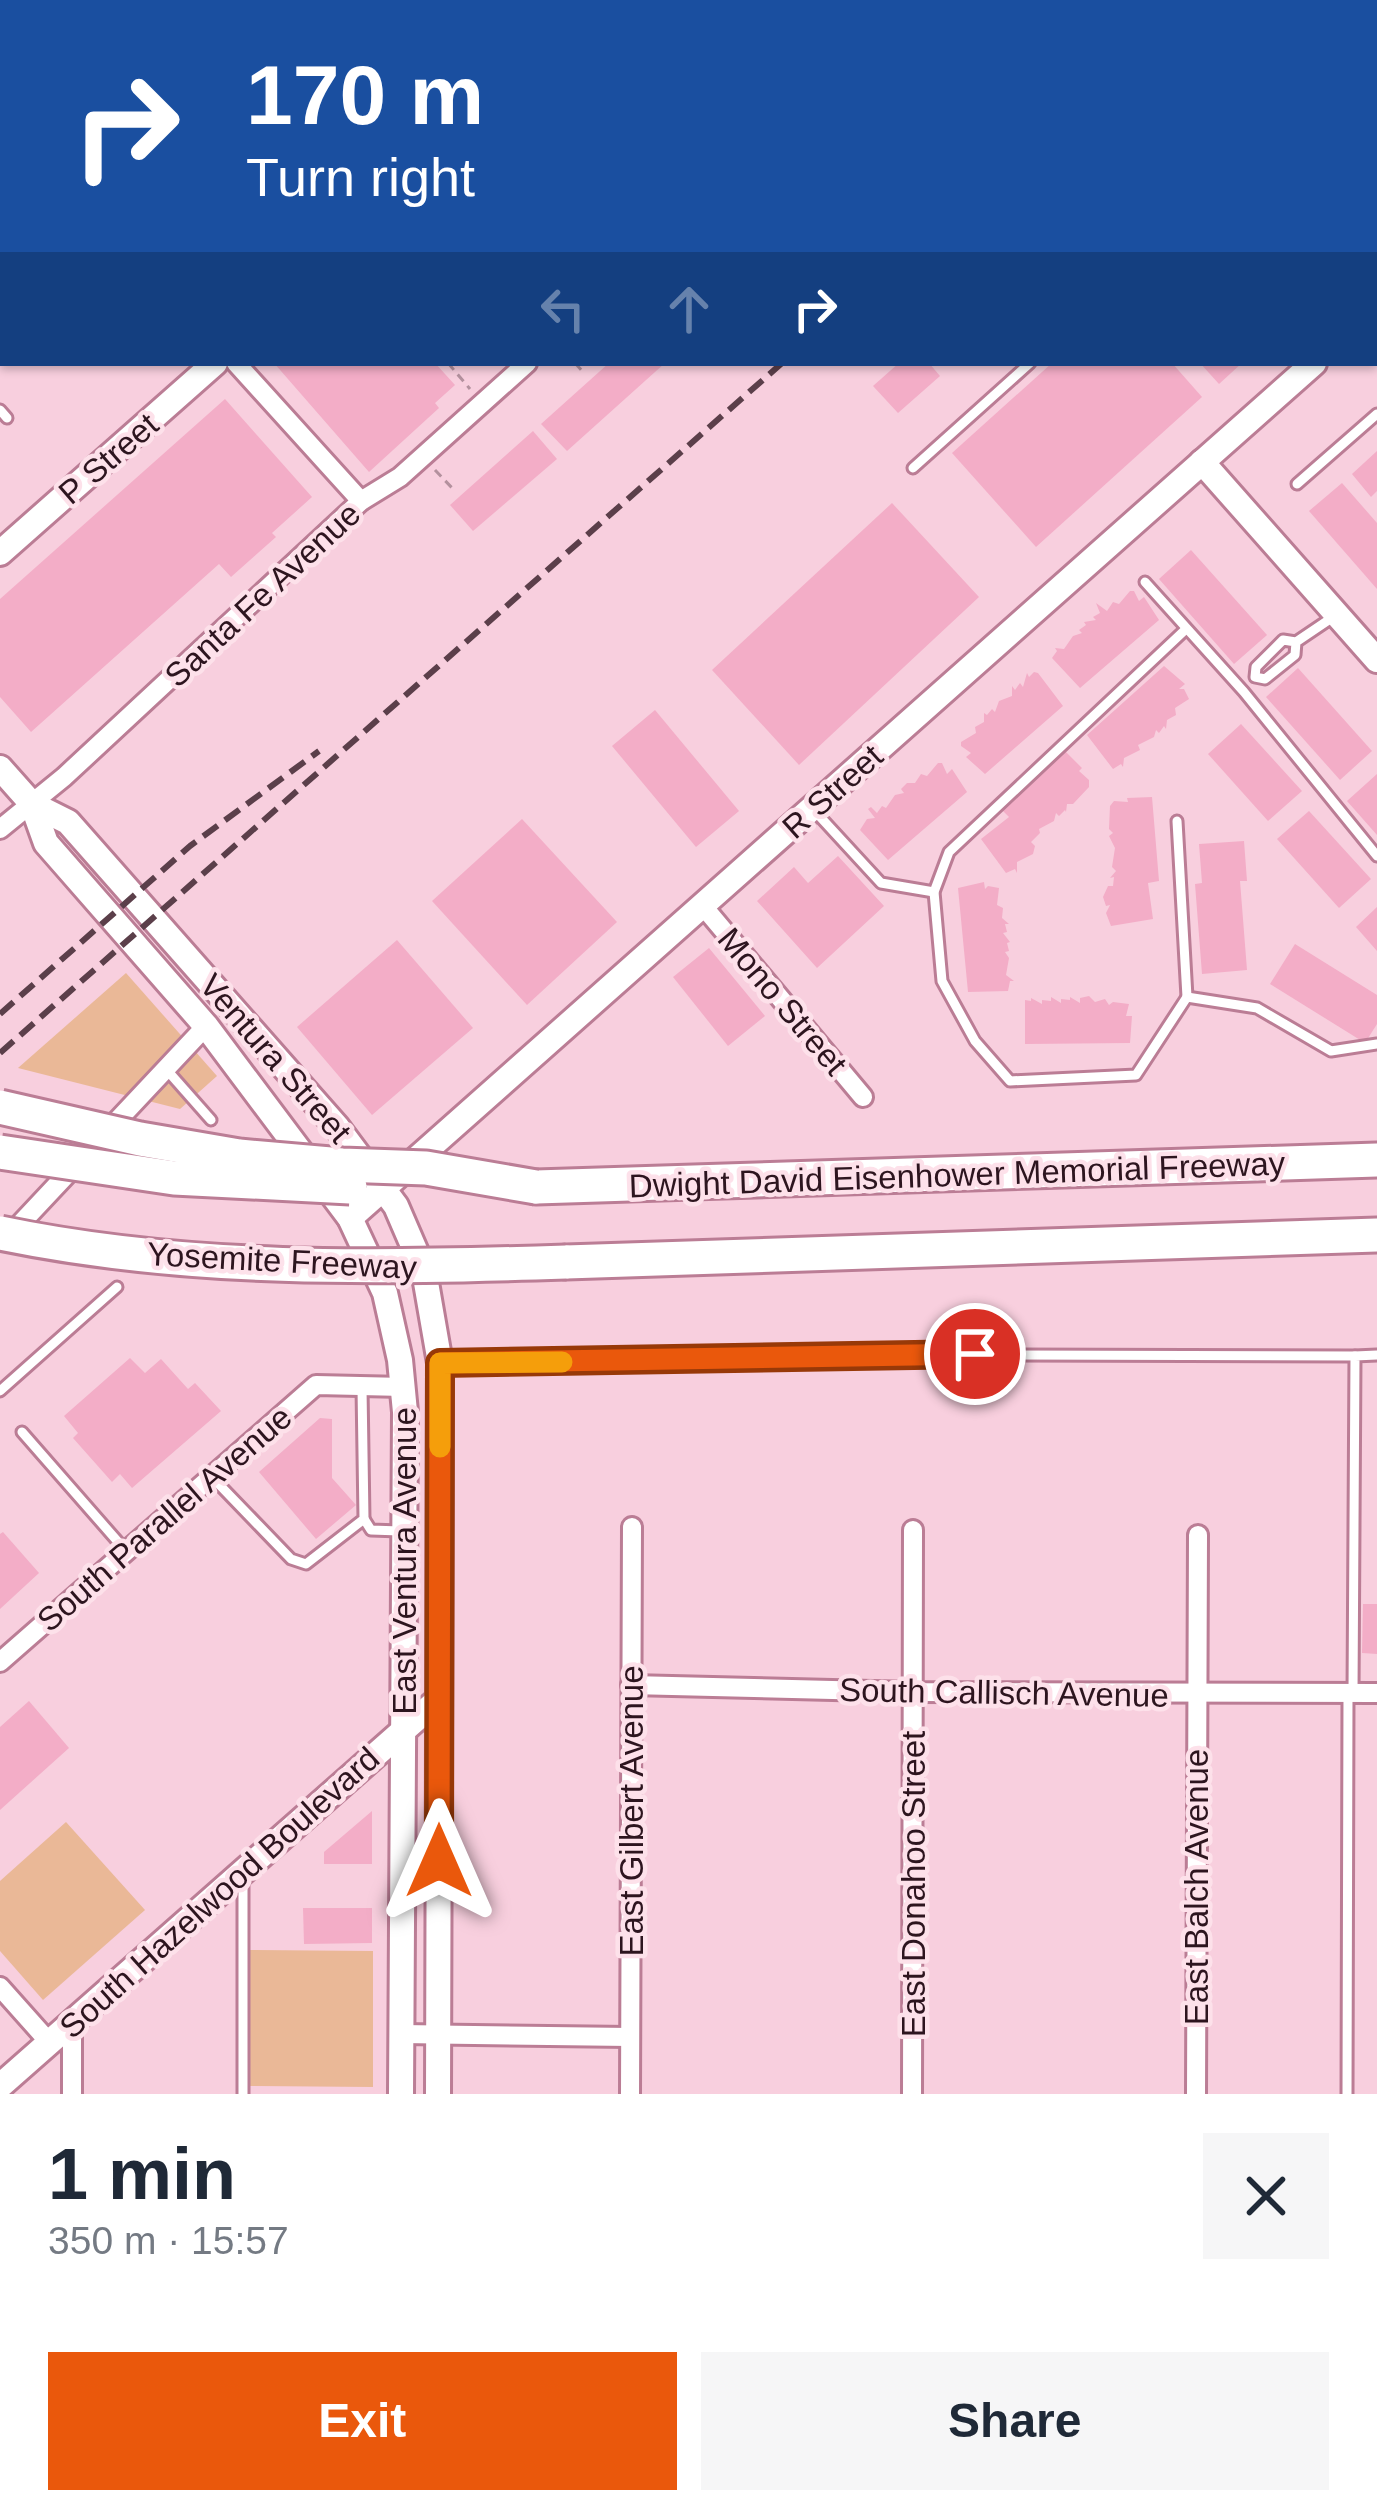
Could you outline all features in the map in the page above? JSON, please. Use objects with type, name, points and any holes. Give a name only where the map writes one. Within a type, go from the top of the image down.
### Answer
[{"type":"highway","points":[[0,1107],[239,1156],[426,1168],[551,1187]]},
{"type":"highway","points":[[0,1152],[237,1183],[551,1187]]},
{"type":"highway","name":"Dwight David Eisenhower Memorial Freeway","points":[[551,1187],[1377,1160]]},
{"type":"highway","name":"Yosemite Freeway","points":[[0,1233],[106,1250],[296,1266],[566,1262],[1377,1235]]},
{"type":"main road","name":"P Street","points":[[0,553],[212,366]]},
{"type":"main road","name":"R Street","points":[[350,1219],[1311,366]]},
{"type":"main road","points":[[1202,462],[1377,660]]},
{"type":"main road","name":"Ventura Street","points":[[0,768],[32,804],[68,823],[322,1110],[384,1189],[407,1227],[424,1271],[440,1363]]},
{"type":"main road","name":"Ventura Street","points":[[32,804],[46,843],[206,1027],[350,1219],[385,1293],[404,1387]]},
{"type":"main road","name":"East Ventura Avenue","points":[[438,2094],[440,1363]]},
{"type":"main road","name":"East Ventura Avenue","points":[[401,2094],[404,1387]]},
{"type":"main road","name":"South Hazelwood Boulevard","points":[[0,2086],[439,1699]]},
{"type":"street","points":[[239,366],[361,501]]},
{"type":"street","name":"Santa Fe Avenue","points":[[0,829],[361,501],[400,477],[524,366]]},
{"type":"street","name":"Mono Street","points":[[703,906],[863,1096]]},
{"type":"street","points":[[0,1245],[206,1027]]},
{"type":"street","name":"South Parallel Avenue","points":[[0,1662],[316,1385],[404,1387]]},
{"type":"street","name":"East Gilbert Avenue","points":[[630,2094],[632,1527]]},
{"type":"street","name":"East Donahoo Street","points":[[912,2094],[913,1530]]},
{"type":"street","name":"East Balch Avenue","points":[[1196,2094],[1198,1535]]},
{"type":"street","name":"South Callisch Avenue","points":[[631,1685],[913,1692],[1377,1693]]},
{"type":"street","points":[[0,1987],[49,2042]]},
{"type":"street","points":[[72,2021],[72,2094]]},
{"type":"street","points":[[401,2034],[630,2037]]},
{"type":"lane","points":[[913,467],[1027,366]]},
{"type":"lane","points":[[1297,484],[1377,414]]},
{"type":"lane","points":[[1145,582],[1377,856]]},
{"type":"lane","points":[[1241,690],[1283,640],[1296,642],[1336,615]]},
{"type":"lane","points":[[1177,821],[1187,997],[1136,1075],[1010,1081],[975,1041],[942,981],[934,892],[949,851],[1186,629]]},
{"type":"lane","points":[[1255,677],[1264,679],[1294,655],[1296,642]]},
{"type":"lane","points":[[812,808],[881,883],[934,892]]},
{"type":"lane","points":[[1187,997],[1257,1008],[1331,1051],[1377,1044]]},
{"type":"lane","points":[[166,1069],[211,1120]]},
{"type":"lane","points":[[0,1391],[117,1288]]},
{"type":"lane","points":[[440,1363],[975,1354],[1377,1355]]},
{"type":"lane","points":[[1347,2094],[1355,1356]]},
{"type":"lane","points":[[362,1387],[364,1519],[371,1530],[404,1531]]},
{"type":"lane","points":[[22,1432],[126,1551]]},
{"type":"lane","points":[[210,1475],[291,1559],[306,1564],[364,1519]]},
{"type":"lane","points":[[243,1870],[243,2094]]},
{"type":"path","points":[[451,366],[470,389]]},
{"type":"path","points":[[578,366],[585,374]]},
{"type":"path","points":[[434,468],[454,490]]},
{"type":"shaded area","points":[[126,973],[217,1076],[180,1109],[18,1068]]},
{"type":"shaded area","points":[[66,1822],[145,1910],[43,2000],[0,1951],[0,1881]]},
{"type":"shaded area","points":[[248,1950],[373,1951],[373,2087],[249,2086]]},
{"type":"building","points":[[277,366],[438,366],[455,385],[435,403],[439,408],[369,472]]},
{"type":"building","points":[[606,366],[662,366],[567,451],[541,424]]},
{"type":"building","points":[[896,366],[932,366],[940,376],[898,413],[873,386]]},
{"type":"building","points":[[1049,366],[1175,366],[1202,397],[1036,547],[952,453]]},
{"type":"building","points":[[1203,366],[1239,366],[1219,384]]},
{"type":"building","points":[[225,399],[312,497],[231,577],[219,564],[31,732],[0,697],[0,599]]},
{"type":"building","points":[[533,431],[557,459],[473,531],[450,505]]},
{"type":"building","points":[[1377,451],[1377,491],[1371,497],[1352,474]]},
{"type":"building","points":[[1342,483],[1377,523],[1377,589],[1309,511]]},
{"type":"building","points":[[892,503],[979,597],[799,765],[712,670]]},
{"type":"building","points":[[1191,550],[1267,635],[1234,664],[1159,579]]},
{"type":"building","points":[[1130,591],[1139,601],[1144,597],[1159,620],[1080,688],[1052,658],[1055,648],[1064,649],[1073,636],[1082,633],[1084,622],[1096,620],[1093,617],[1100,613],[1096,603],[1107,611]]},
{"type":"building","points":[[1164,666],[1185,684],[1179,689],[1189,699],[1175,708],[1176,715],[1167,720],[1166,729],[1156,730],[1154,737],[1138,745],[1140,750],[1124,758],[1123,767],[1113,769],[1087,735]]},
{"type":"building","points":[[1298,668],[1372,751],[1340,780],[1266,697]]},
{"type":"building","points":[[1034,672],[1063,706],[985,774],[966,757],[971,753],[961,742],[976,733],[984,713],[995,712],[999,701],[1012,696],[1012,686],[1015,690],[1020,683],[1023,687],[1027,673],[1029,677]]},
{"type":"building","points":[[655,710],[739,811],[696,847],[612,746]]},
{"type":"building","points":[[1241,724],[1302,791],[1268,821],[1208,754]]},
{"type":"building","points":[[1064,750],[1082,768],[1079,771],[1089,780],[1089,787],[1073,804],[1067,804],[1066,812],[1056,813],[1054,821],[1039,829],[1031,842],[1033,854],[1017,862],[1017,873],[1015,869],[1006,873],[981,839],[1009,817],[1001,809],[1013,796]]},
{"type":"building","points":[[938,763],[947,774],[952,769],[967,792],[888,860],[860,830],[867,819],[875,818],[868,809],[877,813],[882,806],[886,808],[895,795],[904,793],[901,789],[907,783],[915,783],[921,774],[927,776]]},
{"type":"building","points":[[1377,774],[1377,835],[1347,801]]},
{"type":"building","points":[[1152,797],[1159,881],[1148,883],[1153,919],[1111,926],[1106,913],[1110,905],[1106,906],[1103,897],[1108,886],[1113,886],[1114,877],[1110,878],[1116,871],[1109,836],[1113,833],[1110,806],[1114,801],[1128,802],[1127,798]]},
{"type":"building","points":[[1309,811],[1371,879],[1339,908],[1277,839]]},
{"type":"building","points":[[522,819],[617,922],[527,1005],[432,901]]},
{"type":"building","points":[[1244,841],[1247,881],[1240,881],[1247,970],[1202,974],[1195,884],[1202,883],[1199,844]]},
{"type":"building","points":[[838,856],[884,906],[817,968],[757,901],[794,867],[808,883]]},
{"type":"building","points":[[984,882],[985,889],[999,888],[997,905],[1009,924],[1003,933],[1010,942],[1005,952],[1009,958],[1006,975],[1014,981],[1008,991],[968,992],[958,888]]},
{"type":"building","points":[[1377,907],[1377,951],[1356,927]]},
{"type":"building","points":[[397,940],[473,1028],[372,1115],[297,1027]]},
{"type":"building","points":[[1295,944],[1377,995],[1377,1024],[1365,1043],[1270,984]]},
{"type":"building","points":[[709,948],[765,1016],[728,1046],[673,977]]},
{"type":"building","points":[[1089,996],[1095,1002],[1105,999],[1109,1005],[1129,1004],[1130,1043],[1025,1044],[1025,1000],[1042,1004],[1051,997],[1061,1003],[1070,997],[1080,1003],[1080,998]]},
{"type":"building","points":[[130,1358],[145,1373],[161,1359],[188,1389],[195,1383],[221,1411],[132,1488],[120,1474],[112,1482],[73,1438],[78,1433],[64,1416]]},
{"type":"building","points":[[320,1418],[332,1419],[332,1478],[356,1505],[316,1539],[259,1472]]},
{"type":"building","points":[[0,1534],[39,1573],[0,1609]]},
{"type":"building","points":[[1363,1604],[1377,1604],[1377,1654],[1362,1653]]},
{"type":"building","points":[[29,1701],[69,1748],[0,1810],[0,1727]]},
{"type":"building","points":[[372,1811],[372,1864],[324,1864],[324,1852]]},
{"type":"building","points":[[303,1908],[372,1908],[372,1943],[304,1944]]},
{"type":"railway","points":[[0,1053],[779,366]]},
{"type":"railway","points":[[0,1014],[190,846],[319,751]]},
{"type":"slow traffic","points":[[440,1447],[440,1363],[562,1362]]},
{"type":"route","points":[[439,1861],[440,1363],[975,1354]]}]
